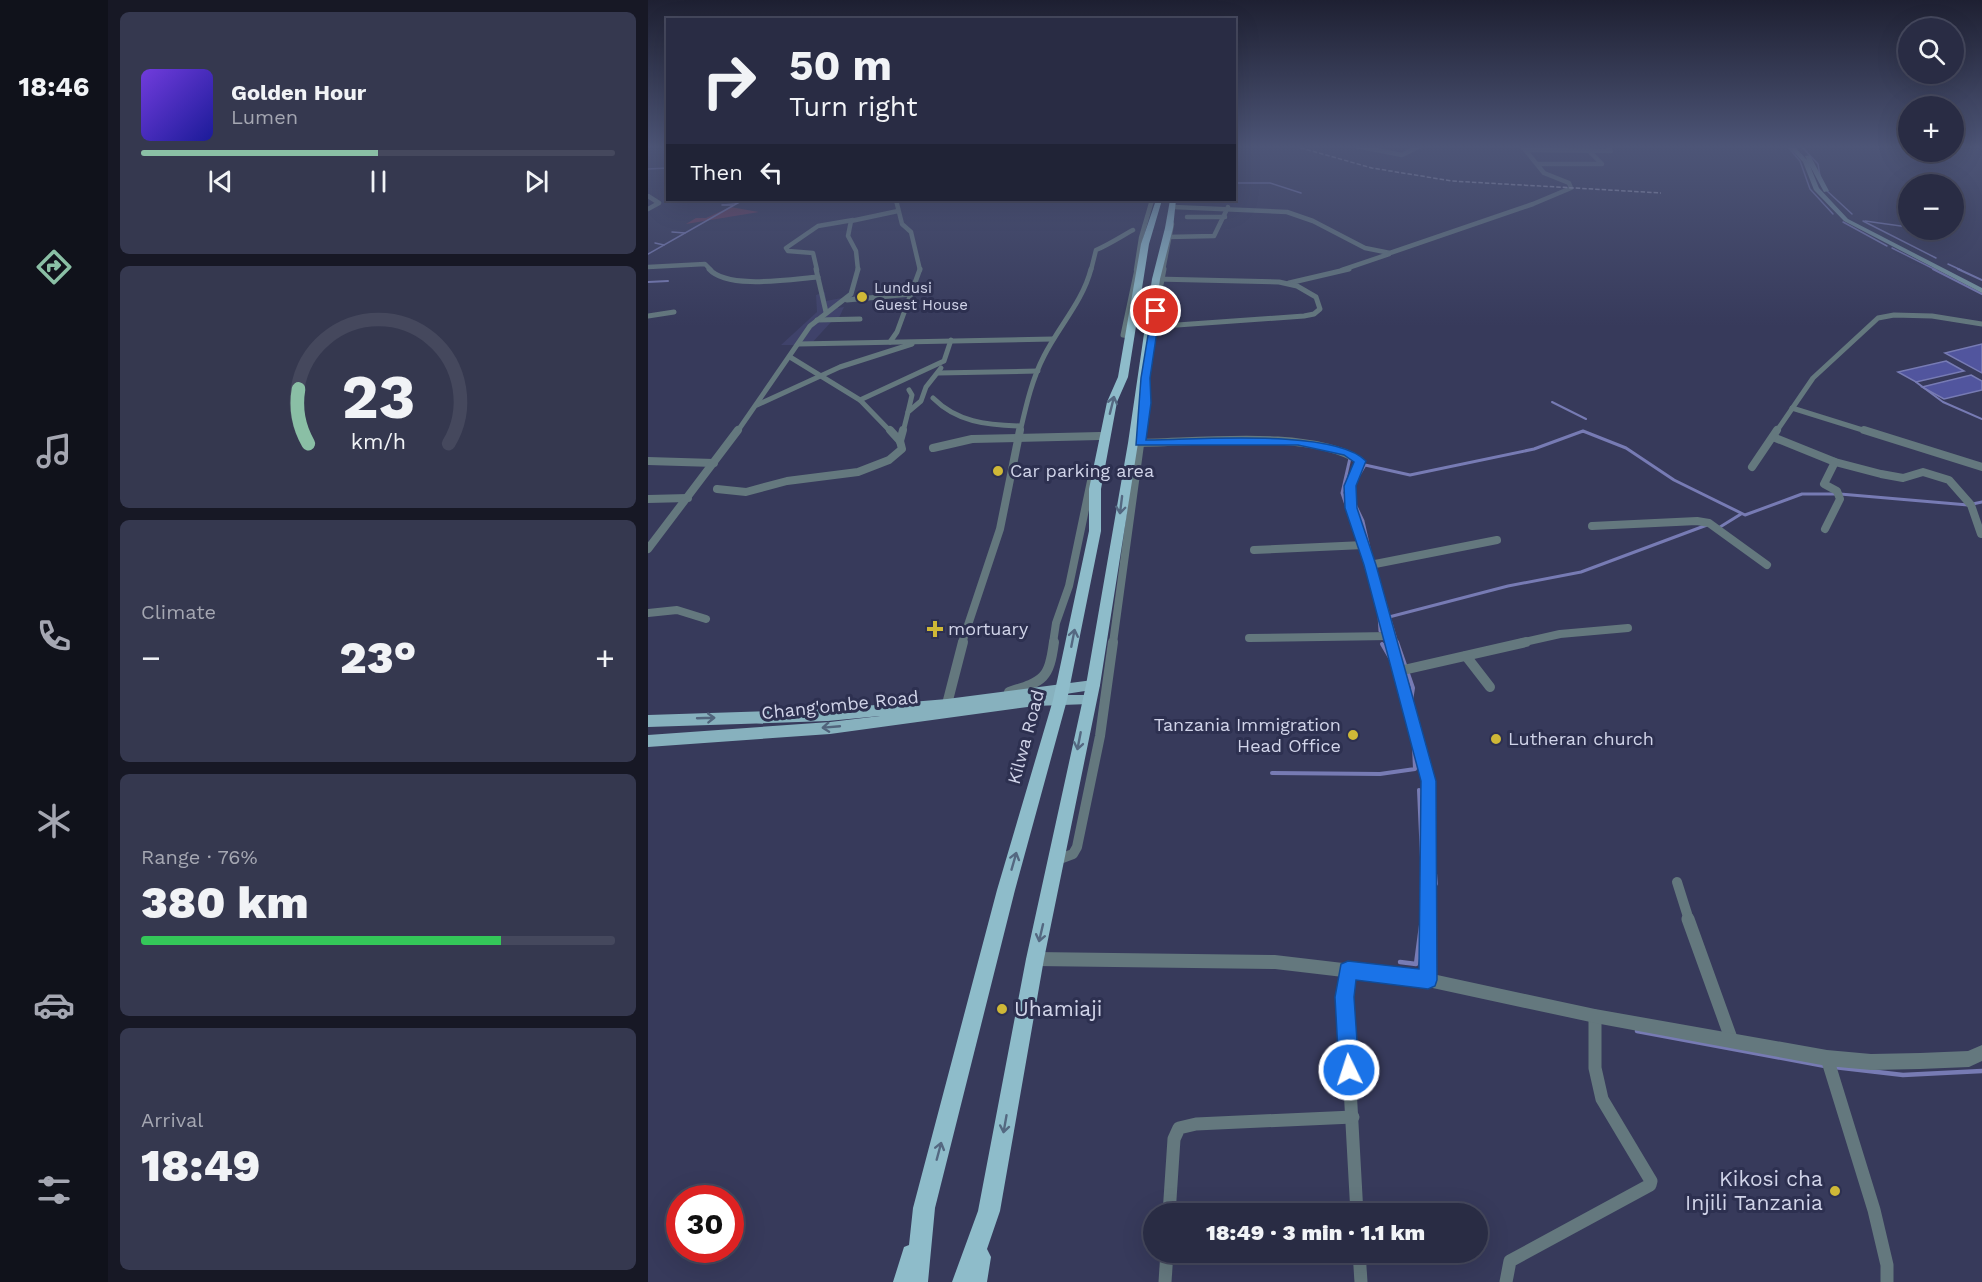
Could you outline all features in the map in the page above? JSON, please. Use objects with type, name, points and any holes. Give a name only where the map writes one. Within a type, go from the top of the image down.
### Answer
[{"type":"highway","name":"Kilwa Road","points":[[916,1282],[924,1208],[1006,890],[1066,671],[1095,531],[1095,489],[1112,402],[1123,377],[1145,244],[1157,206]]},
{"type":"highway","points":[[975,1282],[1035,959],[1058,860],[1091,692],[1136,443],[1151,327],[1174,206]]},
{"type":"highway","points":[[905,1282],[924,1208]]},
{"type":"highway","points":[[964,1282],[989,1211]]},
{"type":"main road","points":[[1832,206],[1846,220],[1982,291]]},
{"type":"main road","points":[[1840,206],[1850,216],[1886,237],[1982,286]]},
{"type":"main road","name":"Chang'ombe Road","points":[[648,741],[830,728],[1031,697],[1066,671]]},
{"type":"main road","name":"Chang'ombe Road","points":[[648,721],[828,715],[993,698],[1031,697],[1059,702],[1091,692]]},
{"type":"main road","points":[[1031,697],[1051,708],[1059,702]]},
{"type":"street","points":[[890,342],[920,269],[911,232],[902,224],[897,206]]},
{"type":"street","points":[[1130,336],[1123,334],[1141,238],[1150,206]]},
{"type":"street","points":[[1207,206],[1247,207],[1289,213],[1310,219],[1375,251],[1390,253],[1528,206]]},
{"type":"street","points":[[1169,237],[1214,236],[1228,207]]},
{"type":"street","points":[[826,312],[813,253],[788,251],[786,248],[818,226],[898,211]]},
{"type":"street","points":[[1187,217],[1225,217]]},
{"type":"street","points":[[648,549],[714,463],[817,320],[847,300],[854,291],[858,251],[848,233],[853,219]]},
{"type":"street","points":[[947,704],[966,628],[1000,529],[1017,438],[1038,371],[1053,339],[1087,285],[1096,250],[1118,241],[1121,236],[1133,230]]},
{"type":"street","points":[[1159,279],[1286,284],[1356,267],[1399,250]]},
{"type":"street","points":[[648,267],[705,264],[721,277],[752,283],[818,277]]},
{"type":"street","points":[[1151,327],[1304,316],[1318,312],[1320,309],[1316,297],[1286,284]]},
{"type":"street","points":[[847,300],[911,294]]},
{"type":"street","points":[[648,316],[674,312]]},
{"type":"street","points":[[1752,467],[1813,378],[1878,318],[1894,315],[1932,316],[1982,324]]},
{"type":"street","points":[[817,320],[860,319]]},
{"type":"street","points":[[798,344],[1053,339]]},
{"type":"street","points":[[908,412],[921,401],[926,387],[938,373],[951,340]]},
{"type":"street","points":[[756,405],[819,375],[920,342]]},
{"type":"street","points":[[717,489],[753,492],[779,482],[858,472],[875,467],[894,457],[903,449],[900,441],[860,400],[790,357]]},
{"type":"street","points":[[860,400],[944,361]]},
{"type":"street","points":[[938,373],[1038,371]]},
{"type":"street","points":[[900,441],[912,395],[909,390]]},
{"type":"street","points":[[933,398],[947,412],[957,416],[999,426],[1020,426]]},
{"type":"street","points":[[1792,408],[1982,467]]},
{"type":"street","points":[[933,448],[972,439],[1106,436],[1077,552],[1056,623],[1050,669],[1040,682],[993,698]]},
{"type":"street","points":[[1773,437],[1835,462],[1897,478],[1923,472],[1949,480],[1956,485],[1971,506],[1980,534]]},
{"type":"street","points":[[1058,860],[1073,854],[1077,847],[1100,736],[1136,443],[1298,442],[1354,455],[1360,461],[1349,496],[1400,671],[1428,781],[1428,980]]},
{"type":"street","points":[[648,461],[714,463]]},
{"type":"street","points":[[1825,529],[1840,499],[1837,491],[1824,484],[1835,462]]},
{"type":"street","points":[[648,500],[688,498]]},
{"type":"street","points":[[1592,526],[1697,521],[1709,523],[1767,565]]},
{"type":"street","points":[[1370,565],[1497,540]]},
{"type":"street","points":[[1254,549],[1364,545]]},
{"type":"street","points":[[648,613],[677,610],[706,619]]},
{"type":"street","points":[[1400,671],[1560,634],[1628,628]]},
{"type":"street","points":[[1249,638],[1390,636]]},
{"type":"street","points":[[1466,656],[1490,687]]},
{"type":"street","points":[[1677,882],[1702,963],[1732,1041]]},
{"type":"street","points":[[1035,959],[1275,962],[1428,980],[1595,1016],[1827,1058],[1871,1062],[1920,1061],[1969,1059],[1982,1053]]},
{"type":"street","points":[[1348,970],[1345,1006],[1357,1203]]},
{"type":"street","points":[[1506,1282],[1510,1261],[1650,1185],[1651,1180],[1602,1099],[1595,1068],[1595,1016]]},
{"type":"street","points":[[1827,1058],[1874,1210],[1887,1265],[1887,1282]]},
{"type":"street","points":[[1170,1203],[1174,1139],[1179,1128],[1196,1124],[1353,1117]]},
{"type":"street","points":[[1165,1282],[1166,1263]]},
{"type":"street","points":[[1360,1263],[1361,1282]]},
{"type":"shaded area","points":[[730,207],[759,212],[686,224],[696,218],[706,218]]},
{"type":"shaded area","points":[[825,292],[826,301],[868,293],[869,298],[848,299],[837,308],[844,307],[838,320],[832,321],[810,345],[781,345],[817,312],[816,295]]},
{"type":"shaded area","points":[[1982,344],[1982,373],[1945,353]]},
{"type":"shaded area","points":[[1946,361],[1964,371],[1916,382],[1898,372]]},
{"type":"shaded area","points":[[1971,375],[1982,381],[1982,390],[1944,399],[1922,387]]},
{"type":"waterway","points":[[685,233],[733,206]]},
{"type":"waterway","points":[[1825,206],[1833,214]]},
{"type":"waterway","points":[[1843,206],[1852,214]]},
{"type":"waterway","points":[[1863,221],[1936,258]]},
{"type":"waterway","points":[[1865,221],[1898,226]]},
{"type":"waterway","points":[[1843,222],[1887,246]]},
{"type":"waterway","points":[[672,232],[685,233]]},
{"type":"waterway","points":[[664,245],[685,233]]},
{"type":"waterway","points":[[655,243],[664,245]]},
{"type":"waterway","points":[[648,254],[664,245]]},
{"type":"waterway","points":[[1892,248],[1936,270]]},
{"type":"waterway","points":[[1948,264],[1961,270]]},
{"type":"waterway","points":[[1933,269],[1982,294]]},
{"type":"waterway","points":[[1958,269],[1982,280]]},
{"type":"waterway","points":[[648,282],[668,281]]},
{"type":"waterway","points":[[1916,382],[1943,402],[1982,419]]},
{"type":"waterway","points":[[1552,402],[1586,419]]},
{"type":"waterway","points":[[1356,480],[1365,465],[1410,475],[1534,449],[1583,431],[1626,448],[1674,480],[1745,515],[1802,494],[1840,494],[1968,505],[1982,502]]},
{"type":"waterway","points":[[1348,511],[1342,493],[1350,458]]},
{"type":"waterway","points":[[1353,500],[1363,521],[1372,561]]},
{"type":"waterway","points":[[1720,527],[1741,514]]},
{"type":"waterway","points":[[1389,617],[1508,586],[1581,572],[1707,525]]},
{"type":"waterway","points":[[1375,569],[1389,617]]},
{"type":"waterway","points":[[1379,615],[1380,631]]},
{"type":"waterway","points":[[1389,617],[1397,643]]},
{"type":"waterway","points":[[1397,642],[1413,688],[1411,701]]},
{"type":"waterway","points":[[1382,644],[1392,661]]},
{"type":"waterway","points":[[1272,773],[1380,774],[1415,769],[1414,746]]},
{"type":"waterway","points":[[1419,790],[1423,880]]},
{"type":"waterway","points":[[1432,841],[1436,884]]},
{"type":"waterway","points":[[1422,920],[1424,907]]},
{"type":"waterway","points":[[1400,962],[1416,964],[1422,919]]},
{"type":"waterway","points":[[1637,1031],[1825,1066]]},
{"type":"waterway","points":[[1834,1067],[1903,1075],[1982,1071]]},
{"type":"place","name":"Lundusi Guest House","points":[[862,297]]},
{"type":"place","name":"Car parking area","points":[[998,471]]},
{"type":"place","name":"mortuary","points":[[935,629]]},
{"type":"place","name":"Tanzania Immigration Head Office","points":[[1353,735]]},
{"type":"place","name":"Lutheran church","points":[[1496,739]]},
{"type":"place","name":"Uhamiaji","points":[[1002,1009]]},
{"type":"place","name":"Kikosi cha Injili Tanzania","points":[[1835,1191]]},
{"type":"route","points":[[1156,311],[1146,378],[1146,403],[1140,443],[1298,442],[1348,452],[1360,461],[1350,486],[1351,508],[1370,565],[1428,781],[1430,840],[1428,980],[1348,970],[1345,997],[1349,1070]]}]
